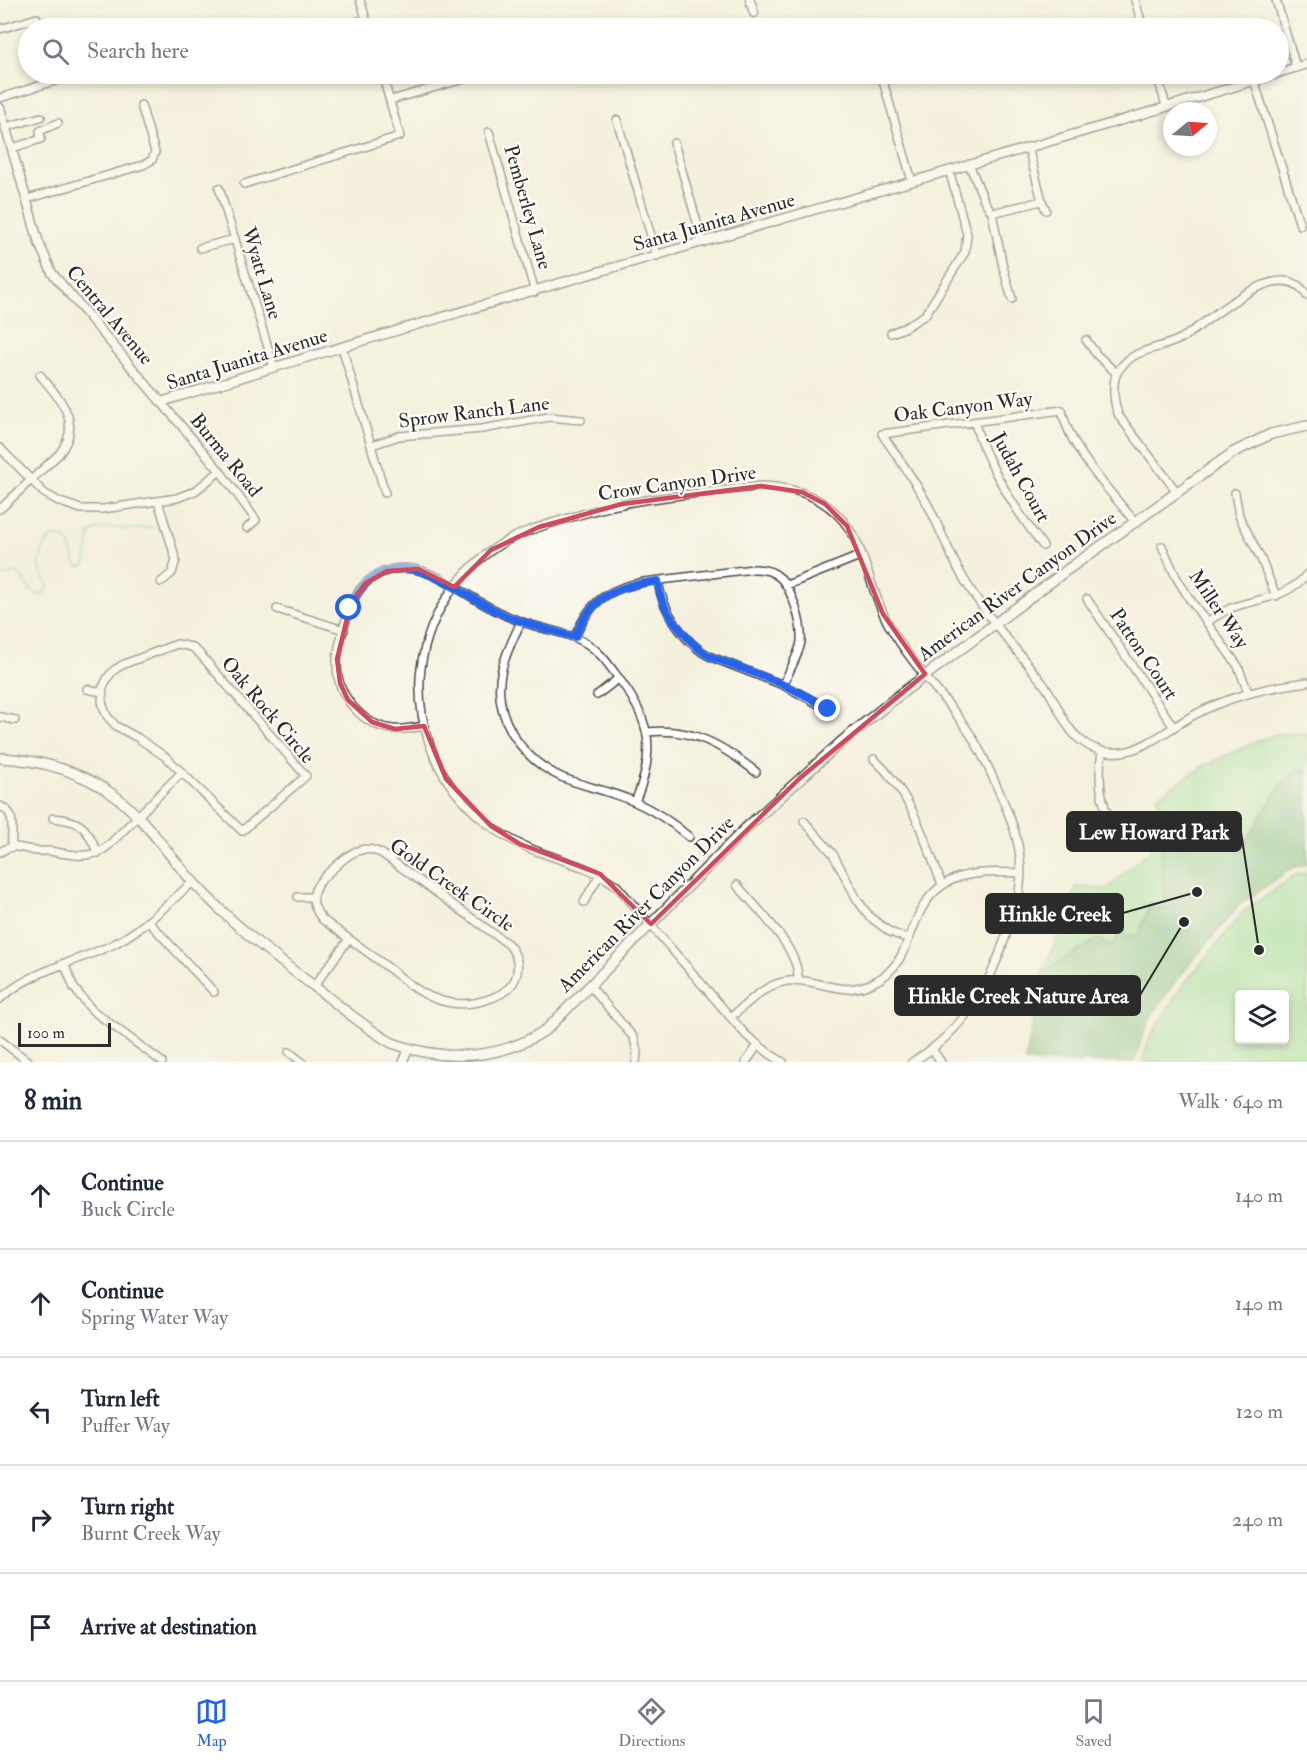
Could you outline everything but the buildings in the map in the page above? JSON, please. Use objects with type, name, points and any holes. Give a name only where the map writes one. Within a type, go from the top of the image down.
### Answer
[{"type":"main road","name":"American River Canyon Drive","points":[[0,758],[39,762],[72,772],[109,792],[138,816],[193,882],[252,940],[379,1035],[408,1050],[436,1057],[476,1060],[508,1050],[535,1037],[560,1017],[746,828],[862,724],[925,674],[1067,570],[1244,446],[1271,434],[1307,426]]},
{"type":"street","points":[[360,0],[366,18]]},
{"type":"street","points":[[750,0],[754,13]]},
{"type":"street","points":[[1135,0],[1140,18]]},
{"type":"street","points":[[1276,0],[1281,18]]},
{"type":"street","points":[[0,29],[18,24]]},
{"type":"street","points":[[1289,44],[1296,67]]},
{"type":"street","name":"Santa Juanita Avenue","points":[[1289,69],[1307,64]]},
{"type":"street","points":[[0,98],[45,84]]},
{"type":"street","points":[[244,184],[400,136],[385,84]]},
{"type":"street","points":[[391,100],[447,84]]},
{"type":"street","points":[[884,84],[912,181]]},
{"type":"street","points":[[1160,84],[1165,102]]},
{"type":"street","name":"Santa Juanita Avenue","points":[[1180,102],[1240,84]]},
{"type":"street","points":[[1255,84],[1300,225]]},
{"type":"street","points":[[27,200],[143,165],[152,160],[155,152],[141,105]]},
{"type":"street","name":"Santa Juanita Avenue","points":[[161,402],[1163,107]]},
{"type":"street","name":"Central Avenue","points":[[0,108],[39,243],[52,273],[161,402]]},
{"type":"street","points":[[6,127],[40,117]]},
{"type":"street","points":[[617,120],[657,256]]},
{"type":"street","points":[[12,148],[41,139],[40,131],[58,123]]},
{"type":"street","name":"Pemberley Lane","points":[[489,132],[535,292]]},
{"type":"street","points":[[674,143],[703,243]]},
{"type":"street","points":[[1028,147],[1046,210]]},
{"type":"street","points":[[969,164],[992,213],[1011,299]]},
{"type":"street","points":[[891,333],[925,315],[965,252],[967,234],[949,170]]},
{"type":"street","name":"Wyatt Lane","points":[[219,188],[274,367]]},
{"type":"street","points":[[992,213],[1042,201]]},
{"type":"street","points":[[200,248],[235,239]]},
{"type":"street","points":[[1177,492],[1119,416],[1114,402],[1116,373],[1135,354],[1184,337],[1242,296],[1268,283],[1286,281],[1294,283],[1307,296]]},
{"type":"street","points":[[1086,340],[1097,355],[1116,373]]},
{"type":"street","points":[[342,347],[384,493]]},
{"type":"street","points":[[0,509],[62,450],[66,443],[69,421],[64,405],[40,375]]},
{"type":"street","name":"Burma Road","points":[[161,402],[220,471],[256,520],[247,528]]},
{"type":"street","name":"Oak Canyon Way","points":[[995,623],[958,571],[923,496],[882,434],[1062,411],[1067,430],[1075,443],[1100,479],[1136,523]]},
{"type":"street","name":"Sprow Ranch Lane","points":[[372,445],[399,436],[482,429],[549,417],[581,420]]},
{"type":"street","name":"Judah Court","points":[[975,422],[979,439],[1003,489],[1043,546]]},
{"type":"street","points":[[0,448],[30,481],[52,498],[81,508],[103,509],[177,498],[195,491],[220,471]]},
{"type":"street","name":"Crow Canyon Drive","points":[[783,1062],[758,1045],[731,1017],[626,894],[600,874],[520,844],[491,826],[456,794],[446,779],[433,753],[424,726],[420,695],[423,654],[437,615],[454,587],[473,565],[506,541],[539,527],[622,504],[761,486],[777,486],[802,492],[825,504],[847,526],[858,543],[879,605],[890,627],[970,733],[986,760],[1016,833],[1019,848],[1021,873],[1018,899],[990,976],[965,1016],[951,1032],[932,1050],[912,1062]]},
{"type":"street","points":[[1235,493],[1236,507],[1242,525],[1261,559],[1276,596]]},
{"type":"street","points":[[158,501],[176,560],[172,573],[161,582]]},
{"type":"street","name":"Miller Way","points":[[1162,546],[1176,577],[1238,666],[1248,692]]},
{"type":"street","points":[[787,585],[862,555]]},
{"type":"street","points":[[424,726],[407,729],[383,727],[362,715],[348,700],[337,672],[338,653],[354,597],[366,583],[382,573],[400,568],[418,569],[430,573],[492,609],[521,622],[575,637],[596,650],[637,703],[647,732],[647,765],[642,785],[634,802]]},
{"type":"street","points":[[575,637],[584,616],[592,606],[627,586],[758,569],[772,572],[787,585],[800,620],[801,638],[797,655],[783,685]]},
{"type":"street","points":[[1207,622],[1230,609],[1276,596],[1294,587],[1307,574]]},
{"type":"street","points":[[658,581],[664,604],[696,647],[711,657],[803,694],[828,709]]},
{"type":"street","name":"Patton Court","points":[[1087,599],[1173,726]]},
{"type":"street","points":[[277,609],[344,630]]},
{"type":"street","points":[[521,622],[505,659],[500,678],[501,706],[513,736],[530,756],[548,770],[634,802],[660,815],[689,837]]},
{"type":"street","points":[[995,623],[1046,688],[1074,734],[1088,745],[1102,751],[1134,750],[1214,705],[1248,692],[1307,682]]},
{"type":"street","name":"Oak Rock Circle","points":[[173,645],[192,647],[199,653],[306,776],[242,831],[182,772],[155,749],[112,722],[104,709],[102,692],[108,677],[114,670],[173,645]]},
{"type":"street","points":[[597,695],[619,678]]},
{"type":"street","points":[[87,689],[102,692]]},
{"type":"street","points":[[0,717],[15,720]]},
{"type":"street","points":[[647,732],[668,731],[693,735],[722,747],[756,772]]},
{"type":"street","points":[[1102,751],[1100,787],[1108,818]]},
{"type":"street","points":[[874,759],[894,779],[911,806],[942,885]]},
{"type":"street","points":[[0,852],[12,846],[82,855],[98,853],[108,846],[182,772]]},
{"type":"street","points":[[0,806],[7,810],[12,818],[12,846]]},
{"type":"street","points":[[53,818],[67,819],[79,824],[88,832],[98,853]]},
{"type":"street","points":[[804,821],[833,854],[858,901],[870,917],[881,927],[909,939]]},
{"type":"street","name":"Gold Creek Circle","points":[[360,849],[373,850],[381,853],[505,941],[514,952],[517,971],[509,988],[496,996],[476,1003],[449,1003],[419,990],[349,939],[322,918],[316,910],[315,889],[319,881],[348,856],[360,849]]},
{"type":"street","points":[[731,1017],[764,990],[781,982],[798,980],[841,989],[868,985],[883,977],[896,965],[925,903],[942,885],[975,872],[1021,873]]},
{"type":"street","points":[[584,902],[600,874]]},
{"type":"street","points":[[0,999],[27,978],[117,942],[137,931],[193,882]]},
{"type":"street","points":[[736,885],[788,946],[796,962],[798,980]]},
{"type":"street","points":[[298,897],[314,897]]},
{"type":"street","points":[[148,921],[214,992]]},
{"type":"street","points":[[314,986],[349,939]]},
{"type":"street","points":[[64,963],[74,988],[92,1010],[162,1062]]},
{"type":"street","points":[[590,986],[631,1034],[637,1047],[636,1062]]},
{"type":"street","points":[[0,1040],[29,1062]]},
{"type":"street","points":[[746,1062],[758,1045]]},
{"type":"street","points":[[403,1062],[408,1050]]},
{"type":"street","points":[[932,1050],[941,1062]]},
{"type":"street","points":[[289,1052],[302,1062]]},
{"type":"highlighted area","points":[[761,486],[802,492],[825,504],[847,526],[883,614],[925,674],[800,778],[651,924],[600,874],[520,844],[491,826],[446,779],[424,726],[395,729],[372,722],[348,700],[340,683],[337,659],[351,602],[366,583],[387,571],[418,569],[454,587],[491,550],[539,527],[622,504]]},
{"type":"green space","points":[[1307,733],[1307,771],[1299,769],[1280,786],[1240,852],[1160,852],[1165,911],[1150,902],[1139,936],[1111,946],[1098,939],[1043,972],[1076,887],[1107,889],[1167,834],[1157,796],[1204,766],[1260,740],[1277,734]]},
{"type":"green space","points":[[1299,768],[1307,771],[1307,864],[1292,868],[1239,905],[1175,982],[1152,1015],[1134,1062],[1025,1062],[1043,972],[1098,939],[1111,946],[1121,933],[1139,936],[1150,902],[1165,910],[1160,852],[1183,818],[1240,852],[1280,786]]},
{"type":"green space","points":[[1307,872],[1307,1062],[1142,1062],[1149,1039],[1180,989],[1244,911],[1296,875]]},
{"type":"waterway","points":[[0,577],[18,572],[31,591],[40,595],[48,590],[40,561],[42,551],[50,538],[58,537],[68,541],[78,567],[83,566],[86,562],[90,534],[94,531],[108,528],[153,527]]},
{"type":"waterway","points":[[1084,1062],[1080,1043],[1089,1002],[1096,994],[1111,986],[1120,969],[1146,953],[1157,935],[1169,933],[1177,924],[1176,907],[1186,897],[1203,887],[1218,885],[1229,874],[1239,876],[1245,872],[1245,865],[1270,842],[1284,810],[1307,811]]},
{"type":"waterway","points":[[1062,1062],[1055,1034],[1060,1021],[1068,1020],[1066,1011],[1069,1008],[1089,999],[1095,993]]},
{"type":"place","name":"Hinkle Creek","points":[[1197,892]]},
{"type":"place","name":"Hinkle Creek Nature Area","points":[[1184,922]]},
{"type":"place","name":"Lew Howard Park","points":[[1259,950]]},
{"type":"route","points":[[349,608],[362,587],[376,575],[387,570],[412,568],[430,573],[506,616],[575,637],[584,616],[601,599],[627,586],[658,581],[660,593],[670,615],[701,651],[803,694],[828,709]]}]
